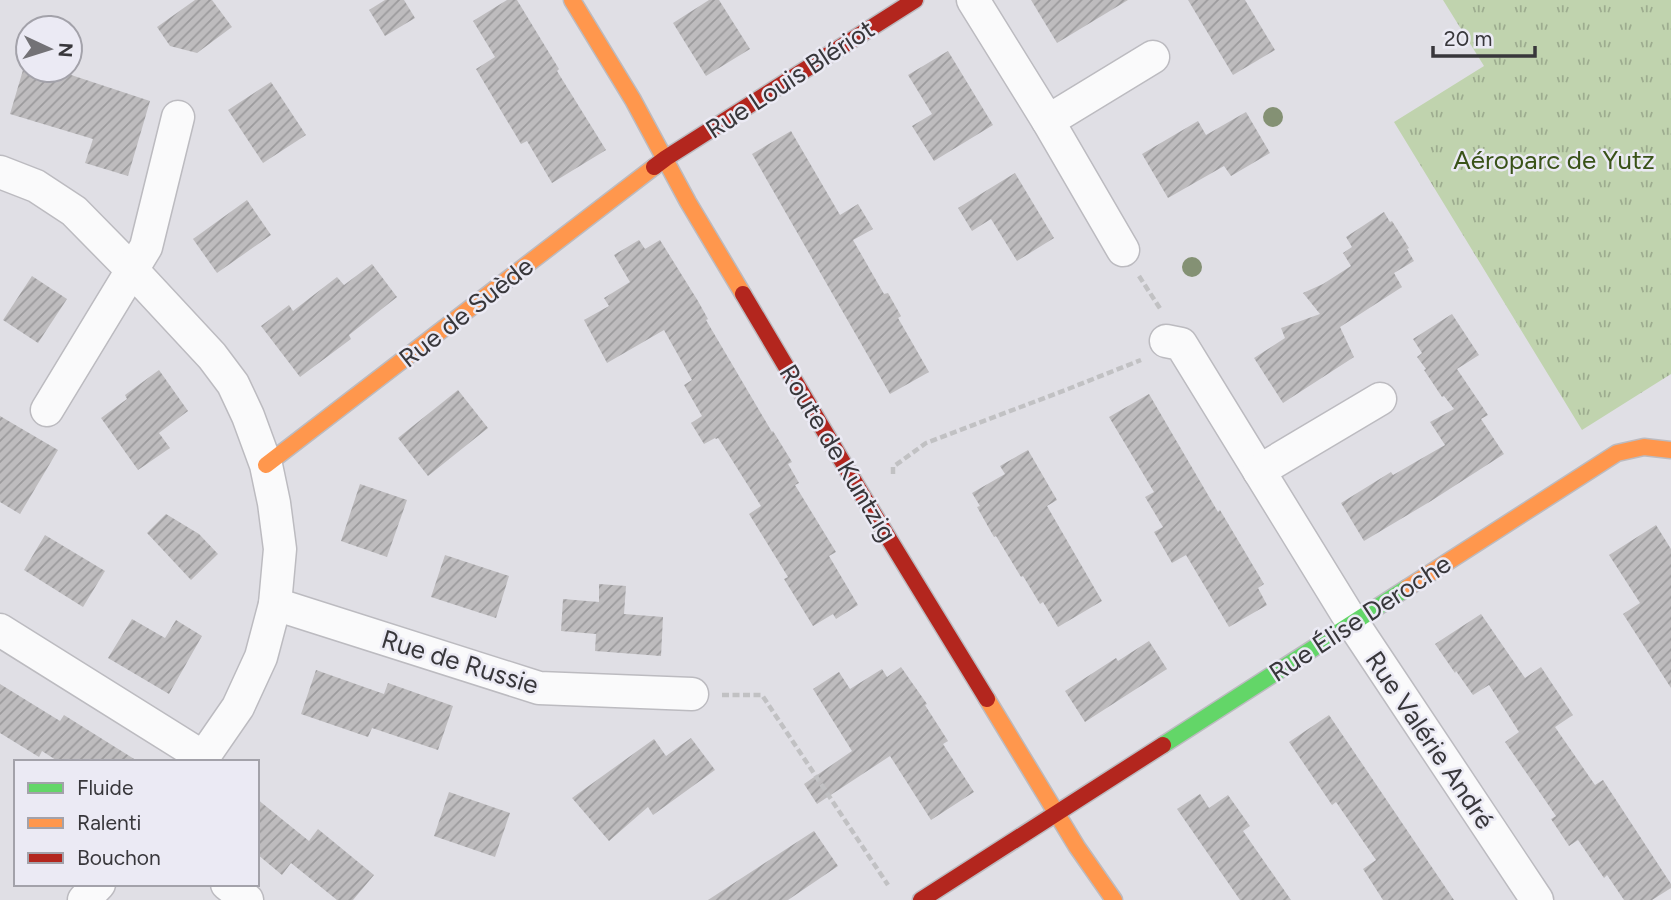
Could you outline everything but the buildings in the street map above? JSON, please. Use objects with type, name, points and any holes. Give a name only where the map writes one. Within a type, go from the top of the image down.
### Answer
[{"type":"street","name":"Route de Kuntzig","points":[[572,0],[624,82],[688,202],[864,498],[1077,847],[1114,900]]},
{"type":"street","name":"Rue Louis Blériot","points":[[666,158],[915,0]]},
{"type":"street","points":[[973,0],[1123,250]]},
{"type":"street","points":[[1048,121],[1153,57]]},
{"type":"street","points":[[47,410],[146,247],[178,117]]},
{"type":"street","name":"Rue de Suède","points":[[266,465],[666,158]]},
{"type":"street","points":[[0,172],[36,186],[74,211],[212,356],[233,384],[266,465],[280,549],[275,604],[261,657],[238,707],[202,760],[0,630]]},
{"type":"street","name":"Rue Valérie André","points":[[1166,341],[1181,344],[1352,622],[1537,900]]},
{"type":"street","points":[[1259,471],[1380,399]]},
{"type":"street","name":"Rue Élise Deroche","points":[[921,900],[1617,453],[1639,446],[1671,450]]},
{"type":"street","name":"Rue de Russie","points":[[275,604],[539,688],[692,694]]},
{"type":"street","points":[[84,900],[97,886]]},
{"type":"street","points":[[230,886],[247,900]]},
{"type":"path","points":[[864,498],[893,478],[893,467],[926,443],[1151,356],[1166,341],[1166,318],[1123,250]]},
{"type":"path","points":[[692,694],[762,695],[891,889]]},
{"type":"green space","name":"Aéroparc de Yutz","points":[[1443,0],[1671,0],[1671,374],[1582,430],[1394,122],[1484,66]]},
{"type":"traffic: fast","points":[[1163,745],[1407,588]]},
{"type":"traffic: slow","points":[[572,0],[633,100],[688,202],[743,294]]},
{"type":"traffic: slow","points":[[266,465],[654,167]]},
{"type":"traffic: slow","points":[[1407,588],[1617,453],[1644,447],[1671,450]]},
{"type":"traffic: slow","points":[[987,699],[1077,847],[1114,900]]},
{"type":"traffic: jam","points":[[654,167],[915,0]]},
{"type":"traffic: jam","points":[[743,294],[987,699]]},
{"type":"traffic: jam","points":[[921,900],[1163,745]]}]
